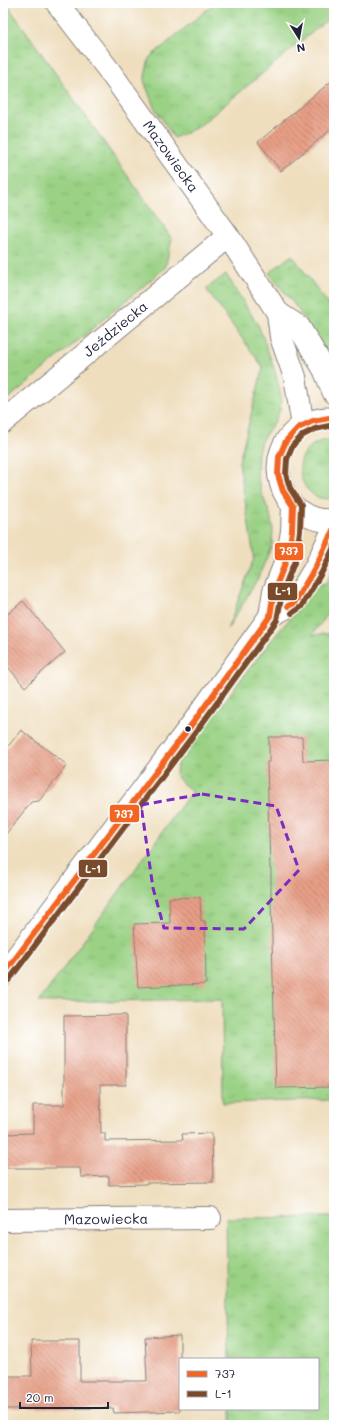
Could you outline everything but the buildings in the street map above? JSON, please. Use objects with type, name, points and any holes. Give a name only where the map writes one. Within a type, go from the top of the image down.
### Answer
[{"type":"street","name":"Mazowiecka","points":[[57,3],[108,69],[228,236],[278,313],[299,327],[324,369],[334,393]]},
{"type":"street","name":"Jeździecka","points":[[3,422],[228,236]]},
{"type":"street","name":"Mazowiecka","points":[[278,313],[281,337],[295,377],[303,426]]},
{"type":"street","points":[[334,419],[329,418],[312,421],[298,428],[286,441],[279,457],[278,475],[283,491],[293,506],[307,515],[326,521],[334,520]]},
{"type":"street","points":[[270,616],[274,591],[288,556],[292,531],[293,506]]},
{"type":"street","points":[[3,975],[195,720],[270,616],[294,602],[315,568],[334,528]]},
{"type":"street","name":"Mazowiecka","points":[[3,1220],[210,1218]]},
{"type":"highlighted area","points":[[202,794],[276,806],[299,870],[244,929],[164,928],[153,888],[141,805]]},
{"type":"green space","points":[[3,3],[6,3],[172,239],[165,268],[3,403]]},
{"type":"green space","points":[[215,3],[334,3],[334,14],[198,127],[174,138],[154,107],[144,81],[149,58]]},
{"type":"green space","points":[[292,255],[334,312],[334,354],[327,357],[297,308],[269,273]]},
{"type":"green space","points":[[226,274],[259,327],[274,368],[281,395],[280,410],[275,421],[261,441],[258,453],[257,474],[261,492],[270,514],[273,529],[272,545],[258,578],[227,630],[254,558],[239,462],[263,367],[206,289]]},
{"type":"green space","points":[[330,439],[334,440],[334,498],[322,498],[312,494],[304,485],[300,474],[301,463],[305,452],[315,444]]},
{"type":"green space","points":[[334,569],[334,606],[312,635],[334,633],[334,1100],[223,1103],[222,999],[39,1002],[192,791],[182,783],[176,775],[177,764],[265,648],[304,602],[317,580],[325,585]]},
{"type":"green space","points":[[334,1217],[334,1425],[231,1425],[231,1410],[319,1410],[319,1358],[229,1358],[226,1218]]},
{"type":"transit line","name":"737","points":[[3,975],[195,720],[270,616],[274,591],[288,556],[292,531],[293,506],[283,491],[278,475],[279,457],[286,441],[298,428],[313,421],[329,418],[334,419]]},
{"type":"transit line","name":"L-1","points":[[9,980],[201,725],[277,620],[282,593],[296,558],[300,531],[301,505],[290,488],[286,474],[287,459],[293,445],[303,435],[315,429],[329,426],[332,427]]},
{"type":"transit line","name":"737","points":[[288,606],[294,603],[315,568],[334,528]]},
{"type":"transit line","name":"L-1","points":[[292,613],[301,607],[322,572],[334,547]]}]
